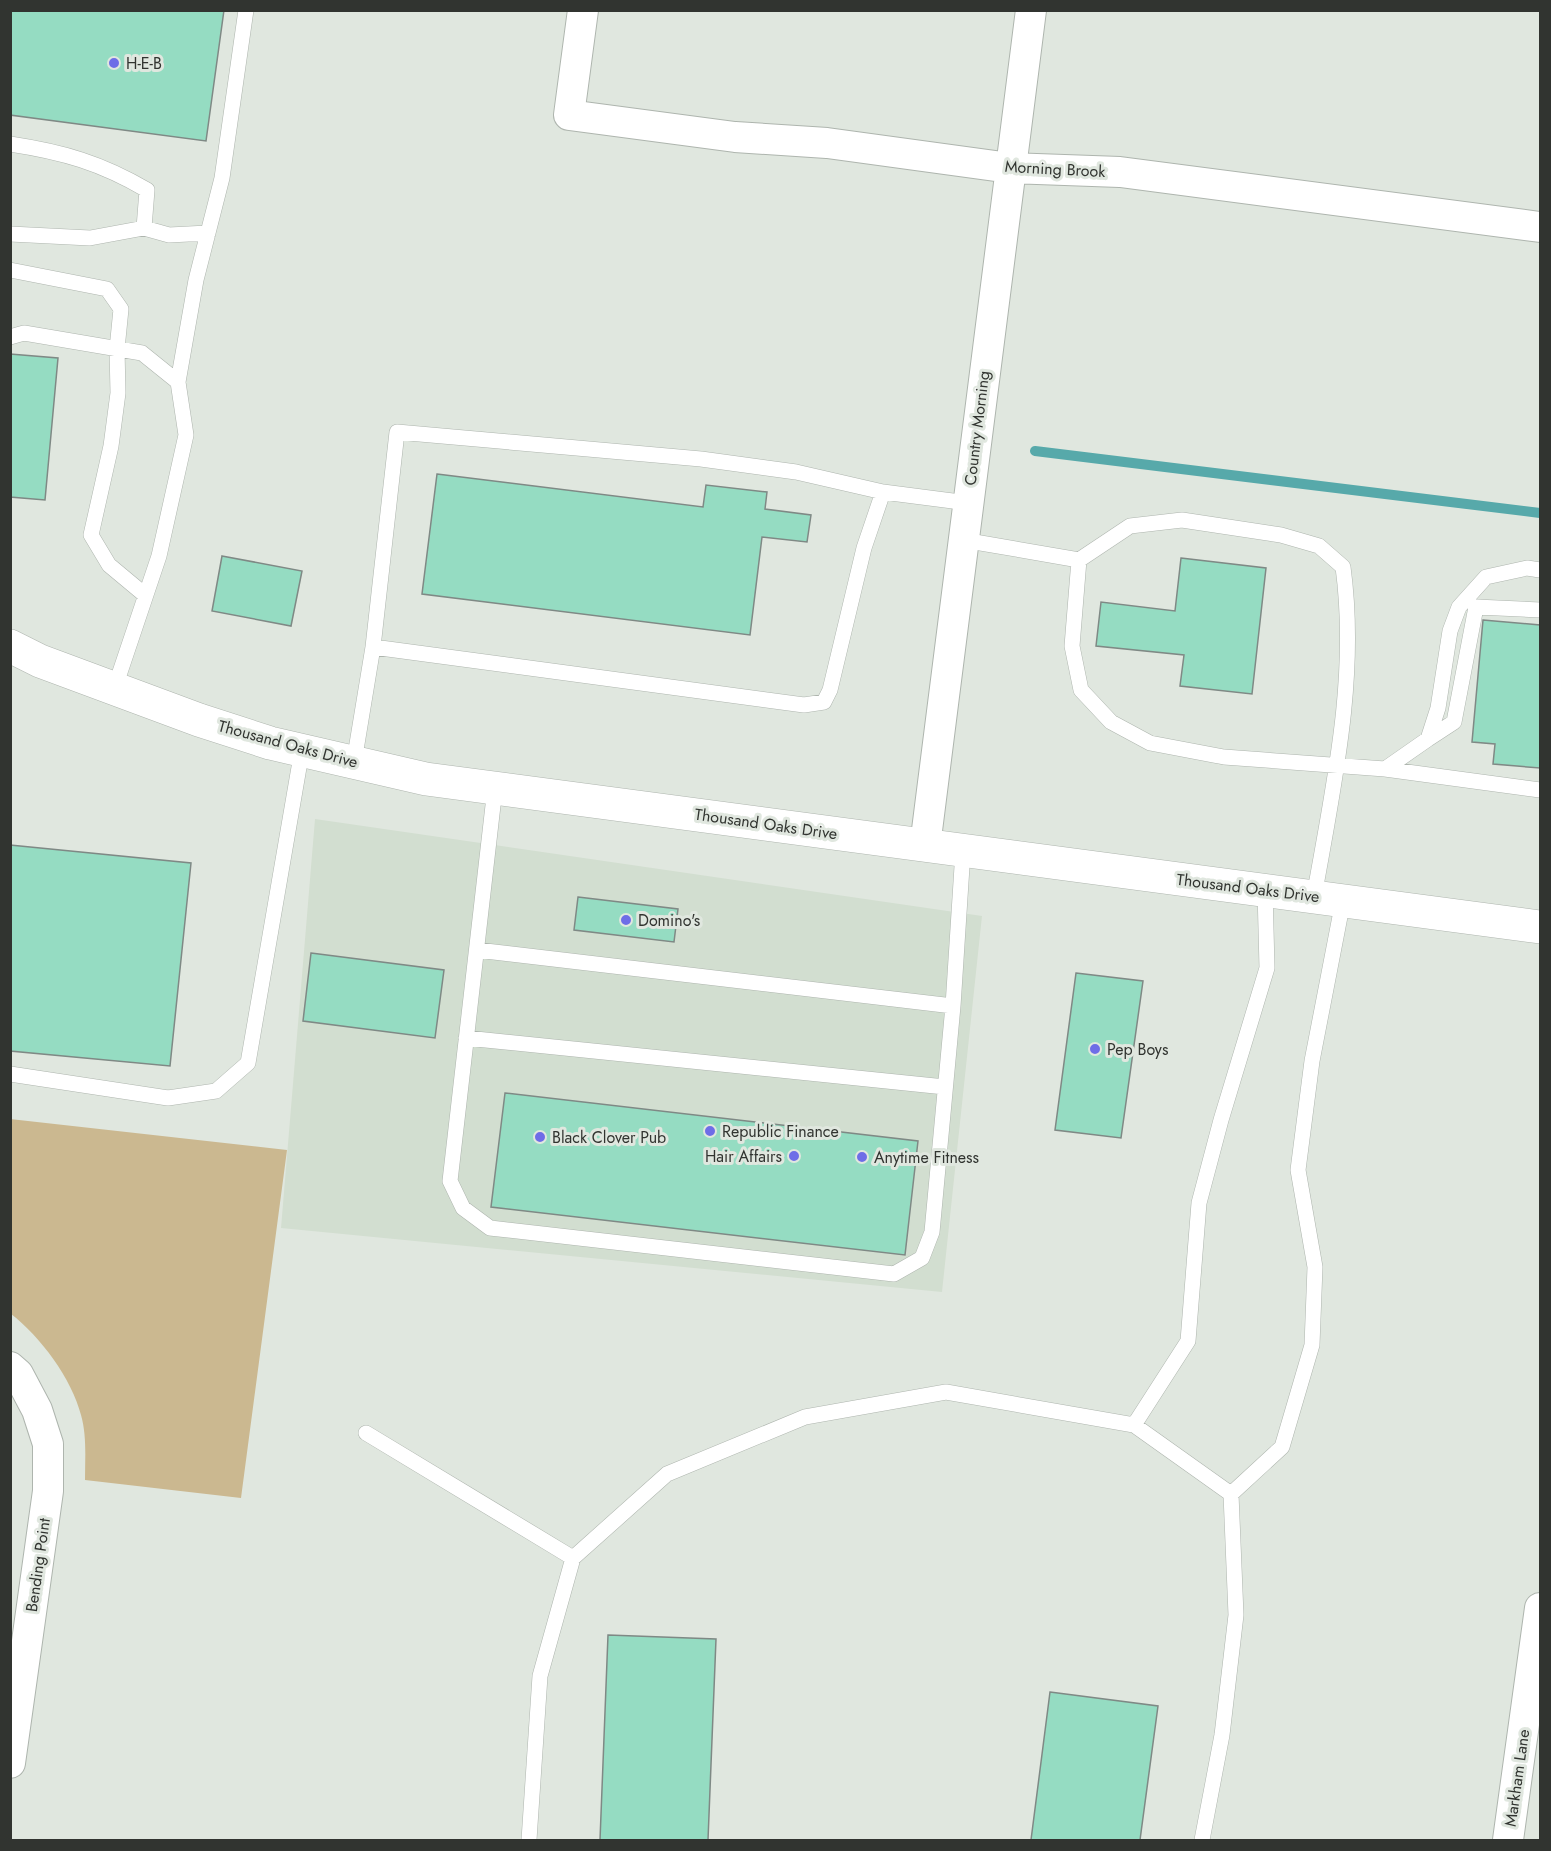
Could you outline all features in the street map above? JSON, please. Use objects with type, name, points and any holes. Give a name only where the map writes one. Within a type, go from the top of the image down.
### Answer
[{"type":"main road","name":"Thousand Oaks Drive","points":[[10,646],[40,661],[199,720],[302,750],[426,778],[1540,927]]},
{"type":"street","name":"Morning Brook","points":[[583,10],[569,115],[735,137],[827,143],[1010,168],[1120,172],[1540,227]]},
{"type":"street","name":"Country Morning","points":[[925,846],[1032,10]]},
{"type":"street","name":"Bending Point","points":[[10,1763],[48,1491],[48,1444],[38,1410],[14,1370]]},
{"type":"street","name":"Markham Lane","points":[[1508,1840],[1540,1608]]},
{"type":"lane","points":[[115,687],[159,556],[186,435],[178,382],[196,280],[222,178],[246,10]]},
{"type":"lane","points":[[10,144],[49,150],[109,168],[147,190],[144,228]]},
{"type":"lane","points":[[10,234],[90,238],[144,228],[169,235],[208,233]]},
{"type":"lane","points":[[10,270],[107,289],[120,309],[117,349],[118,393],[111,446],[91,535],[109,565],[146,595]]},
{"type":"lane","points":[[10,337],[24,333],[142,353],[178,382]]},
{"type":"lane","points":[[354,762],[373,647],[397,432],[701,459],[796,472],[869,486],[883,492],[968,503]]},
{"type":"lane","points":[[373,647],[804,705],[824,702],[830,690],[864,548],[883,492]]},
{"type":"lane","points":[[963,540],[1079,560],[1130,526],[1182,520],[1281,535],[1319,546],[1343,567],[1347,596],[1344,720],[1312,1061],[1298,1170],[1316,1267],[1312,1345],[1282,1447],[1231,1494],[1236,1615],[1222,1735],[1202,1840]]},
{"type":"lane","points":[[1079,560],[1072,646],[1081,690],[1111,722],[1150,743],[1224,757],[1385,769],[1540,790]]},
{"type":"lane","points":[[1428,739],[1438,708],[1450,631],[1459,607],[1486,577],[1527,568],[1540,570]]},
{"type":"lane","points":[[1385,769],[1454,722],[1476,607],[1540,610]]},
{"type":"lane","points":[[10,1074],[168,1098],[216,1091],[248,1063],[302,750]]},
{"type":"lane","points":[[495,788],[450,1181],[463,1208],[490,1228],[894,1274],[922,1258],[932,1232],[953,1006],[963,851]]},
{"type":"lane","points":[[1134,1425],[1188,1341],[1199,1203],[1221,1120],[1267,968],[1265,890]]},
{"type":"lane","points":[[477,950],[953,1006]]},
{"type":"lane","points":[[466,1038],[945,1087]]},
{"type":"lane","points":[[529,1840],[540,1676],[573,1558],[667,1474],[805,1417],[946,1392],[1134,1425],[1231,1494]]},
{"type":"lane","points":[[366,1433],[573,1558]]},
{"type":"shaded area","points":[[315,819],[982,916],[942,1292],[281,1228]]},
{"type":"shaded area","points":[[10,1119],[287,1150],[241,1498],[85,1480],[84,1431],[77,1401],[54,1359],[33,1334],[11,1314]]},
{"type":"building","name":"H-E-B","points":[[10,10],[224,10],[206,141],[10,115]]},
{"type":"building","points":[[10,354],[58,358],[45,500],[10,497]]},
{"type":"building","points":[[437,474],[703,507],[706,485],[767,492],[765,509],[811,515],[807,542],[762,537],[750,635],[422,594]]},
{"type":"building","points":[[222,556],[302,571],[291,626],[212,611]]},
{"type":"building","points":[[1181,558],[1266,568],[1252,694],[1180,686],[1184,655],[1096,646],[1101,602],[1175,611]]},
{"type":"building","points":[[1483,620],[1540,625],[1540,768],[1493,764],[1495,744],[1472,742]]},
{"type":"building","points":[[10,845],[191,863],[170,1066],[10,1051]]},
{"type":"building","name":"Domino's","points":[[578,897],[678,909],[674,942],[574,930]]},
{"type":"building","points":[[311,953],[444,970],[435,1038],[303,1021]]},
{"type":"building","points":[[1076,973],[1143,981],[1121,1138],[1055,1130]]},
{"type":"building","points":[[505,1093],[918,1141],[905,1255],[491,1207]]},
{"type":"building","points":[[608,1635],[716,1639],[708,1840],[600,1840]]},
{"type":"building","points":[[1050,1692],[1158,1706],[1140,1840],[1031,1840]]},
{"type":"waterway","points":[[1035,451],[1540,513]]},
{"type":"place","name":"H-E-B","points":[[114,63]]},
{"type":"place","name":"Domino's","points":[[626,920]]},
{"type":"place","name":"Pep Boys","points":[[1095,1049]]},
{"type":"place","name":"Republic Finance","points":[[710,1131]]},
{"type":"place","name":"Black Clover Pub","points":[[540,1137]]},
{"type":"place","name":"Hair Affairs","points":[[794,1156]]},
{"type":"place","name":"Anytime Fitness","points":[[862,1157]]}]
